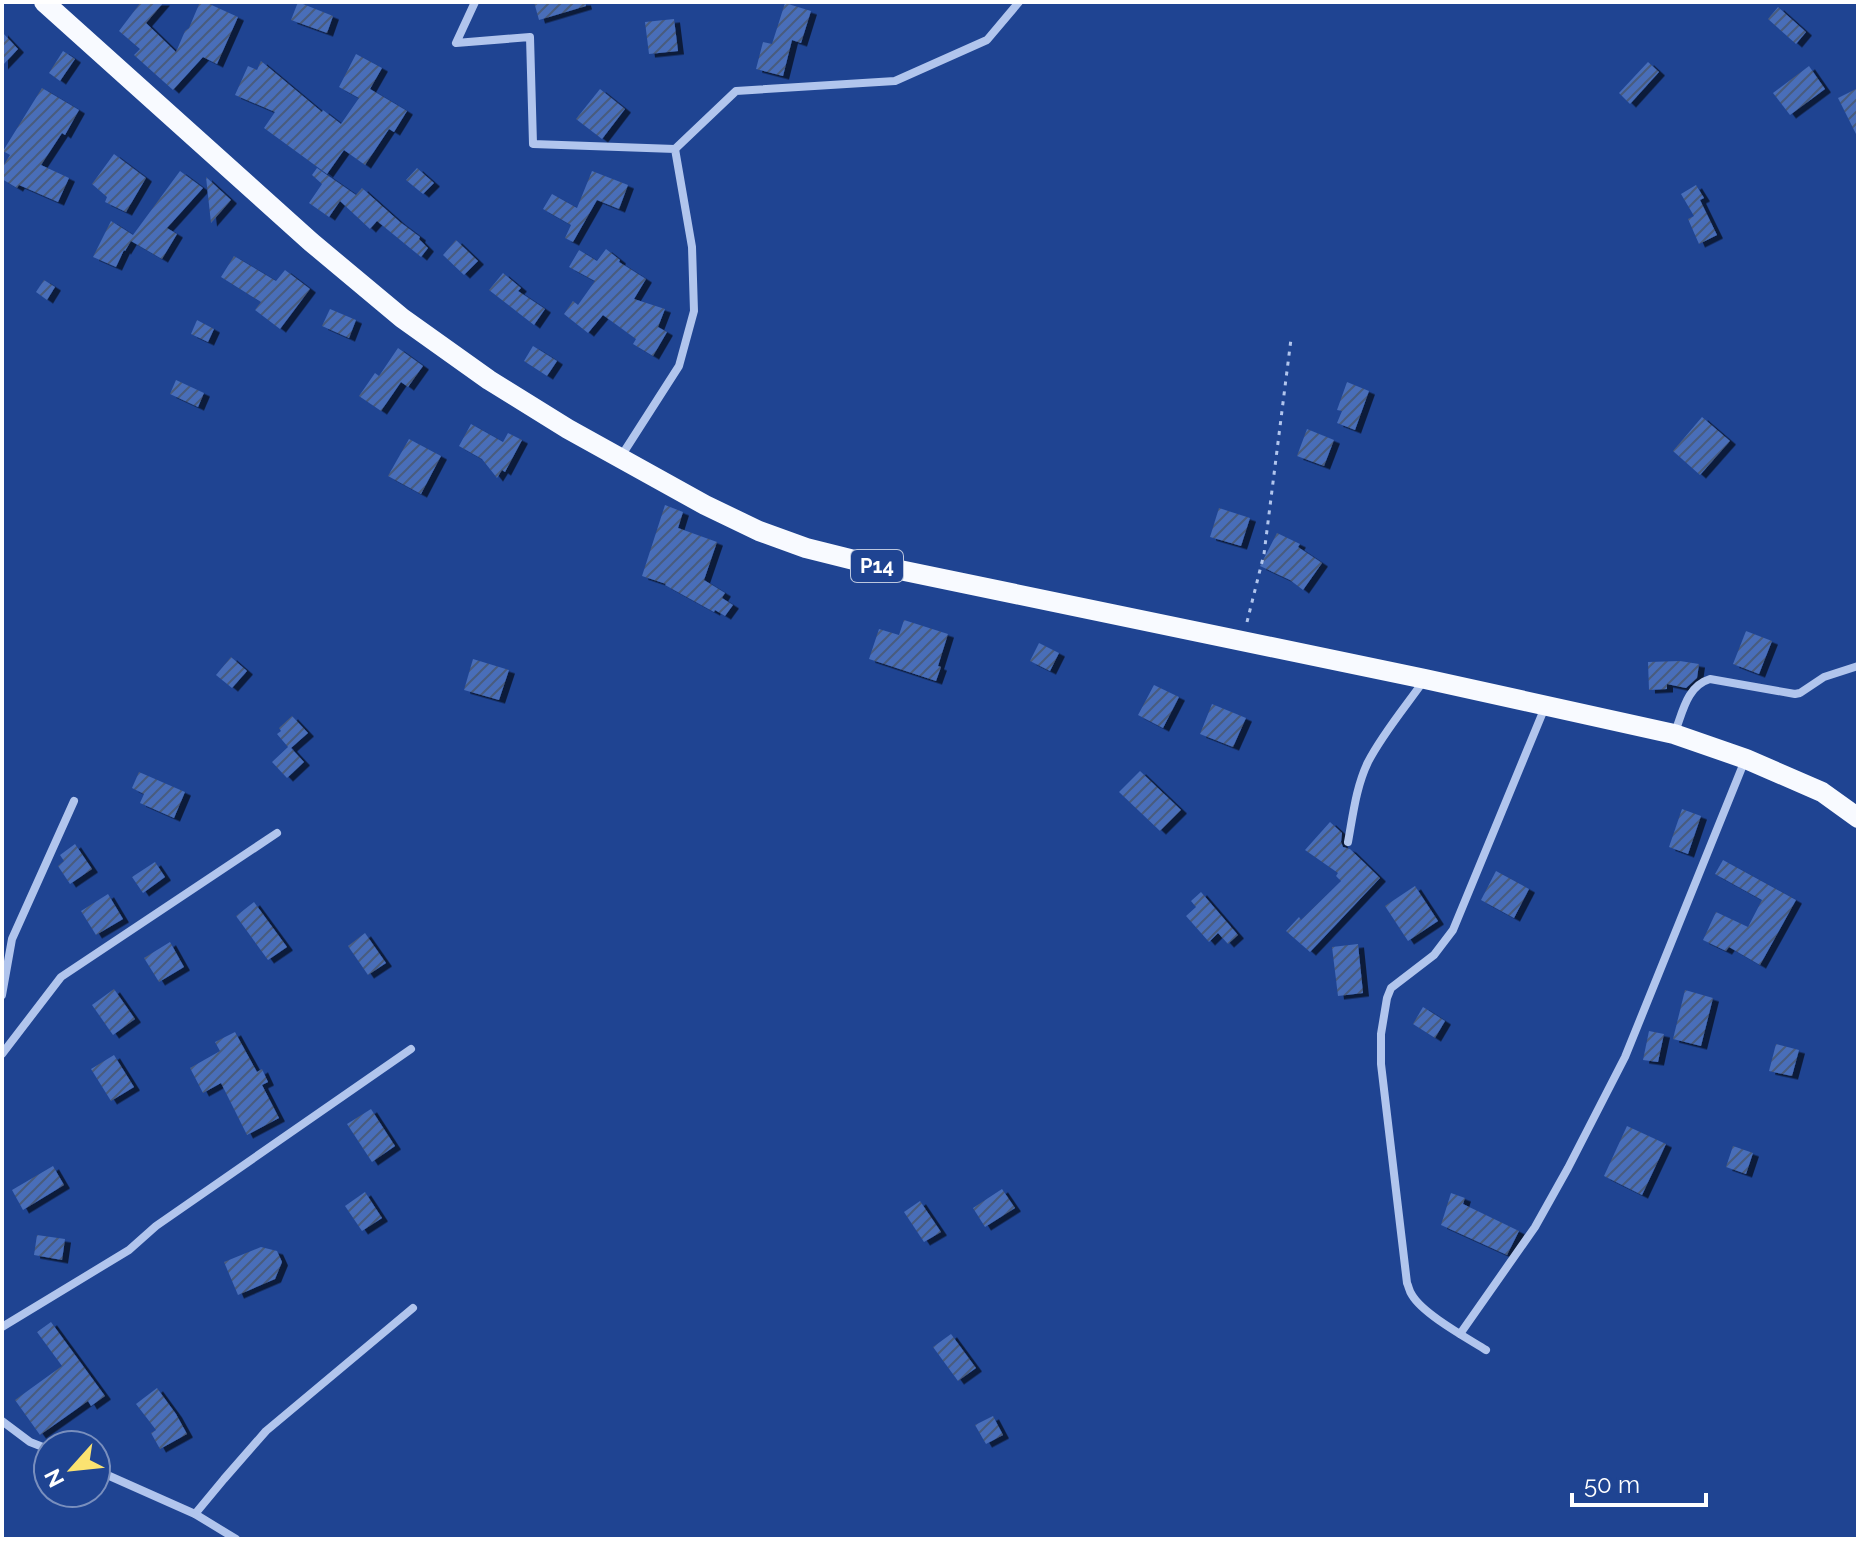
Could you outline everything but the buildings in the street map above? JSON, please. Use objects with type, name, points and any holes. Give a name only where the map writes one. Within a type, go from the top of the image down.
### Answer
[{"type":"main road","name":"P14","points":[[44,2],[311,242],[402,318],[524,403],[759,531],[806,548],[866,563],[1674,734],[1746,759],[1822,792],[1858,818]]},
{"type":"street","points":[[475,2],[456,43],[530,37],[533,144],[675,149],[736,91],[895,81],[987,40],[1019,2]]},
{"type":"street","points":[[620,458],[679,366],[694,311],[692,247],[675,149]]},
{"type":"street","points":[[1674,734],[1692,690],[1700,682],[1710,679],[1795,694],[1824,677],[1858,666]]},
{"type":"street","points":[[1348,842],[1359,788],[1368,763],[1425,679]]},
{"type":"street","points":[[1486,1350],[1420,1305],[1407,1283],[1381,1064],[1381,1034],[1391,988],[1434,955],[1453,930],[1545,706]]},
{"type":"street","points":[[1460,1334],[1535,1227],[1625,1057],[1746,759]]},
{"type":"street","points":[[2,995],[12,939],[74,801]]},
{"type":"street","points":[[2,1054],[61,977],[277,833]]},
{"type":"street","points":[[2,937],[12,939]]},
{"type":"street","points":[[2,1327],[129,1250],[156,1226],[411,1049]]},
{"type":"street","points":[[195,1514],[266,1431],[413,1308]]},
{"type":"street","points":[[2,1421],[32,1443]]},
{"type":"street","points":[[112,1477],[195,1514],[236,1539]]},
{"type":"path","points":[[1243,641],[1264,554],[1291,339]]}]
